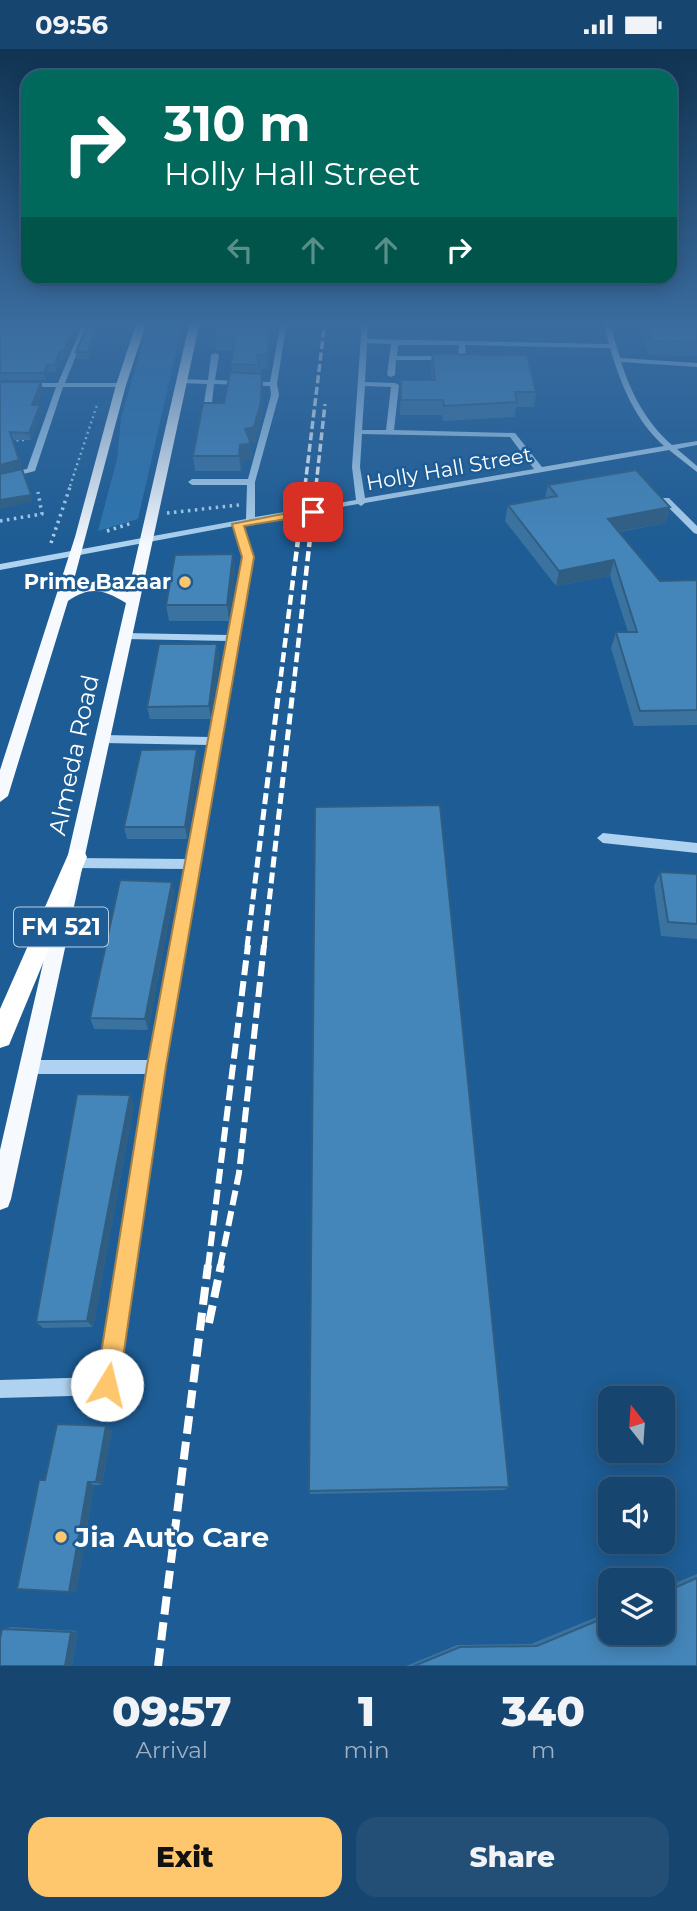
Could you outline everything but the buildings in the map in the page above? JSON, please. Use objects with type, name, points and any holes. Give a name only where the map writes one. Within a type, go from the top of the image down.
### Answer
[{"type":"highway","points":[[0,1037],[76,860]]},
{"type":"main road","name":"Almeda Road","points":[[0,796],[76,553],[118,396]]},
{"type":"main road","name":"Almeda Road","points":[[0,1199],[178,396]]},
{"type":"main road","points":[[62,599],[78,587],[100,584],[132,601]]},
{"type":"street","points":[[208,403],[209,396]]},
{"type":"street","points":[[250,522],[251,482],[275,396]]},
{"type":"street","points":[[360,396],[356,467],[361,503]]},
{"type":"street","points":[[630,396],[654,432],[697,470]]},
{"type":"street","points":[[358,432],[512,435],[540,471]]},
{"type":"street","name":"Holly Hall Street","points":[[0,567],[697,443]]},
{"type":"street","points":[[192,482],[251,482]]},
{"type":"street","points":[[666,500],[697,531]]},
{"type":"street","points":[[103,739],[214,741],[248,557],[238,524]]},
{"type":"street","points":[[125,636],[232,638]]},
{"type":"street","points":[[603,838],[697,848]]},
{"type":"street","points":[[76,860],[192,864]]},
{"type":"street","points":[[30,1067],[156,1066]]},
{"type":"lane","points":[[0,477],[32,471],[56,396]]},
{"type":"lane","points":[[390,431],[394,396]]},
{"type":"lane","points":[[0,1389],[107,1385],[156,1066],[214,741]]},
{"type":"path","points":[[51,543],[99,396]]},
{"type":"path","points":[[0,440],[40,440]]},
{"type":"path","points":[[0,521],[42,514],[38,492]]},
{"type":"path","points":[[99,533],[136,522]]},
{"type":"shaded area","points":[[127,396],[166,396],[138,519],[98,531],[117,459],[121,418]]},
{"type":"railway","points":[[305,486],[316,396]]},
{"type":"railway","points":[[316,486],[325,404]]},
{"type":"railway","points":[[279,691],[305,484]]},
{"type":"railway","points":[[293,691],[316,484]]},
{"type":"railway","points":[[247,947],[279,689]]},
{"type":"railway","points":[[264,947],[293,689]]},
{"type":"railway","points":[[208,1267],[248,945]]},
{"type":"railway","points":[[220,1267],[239,1173],[264,945]]},
{"type":"railway","points":[[158,1666],[208,1265]]},
{"type":"railway","points":[[209,1323],[221,1265]]},
{"type":"place","name":"Prime Bazaar","points":[[185,582]]},
{"type":"place","name":"Jia Auto Care","points":[[61,1537]]},
{"type":"route","points":[[107,1385],[156,1066],[248,557],[238,524],[313,512]]}]
